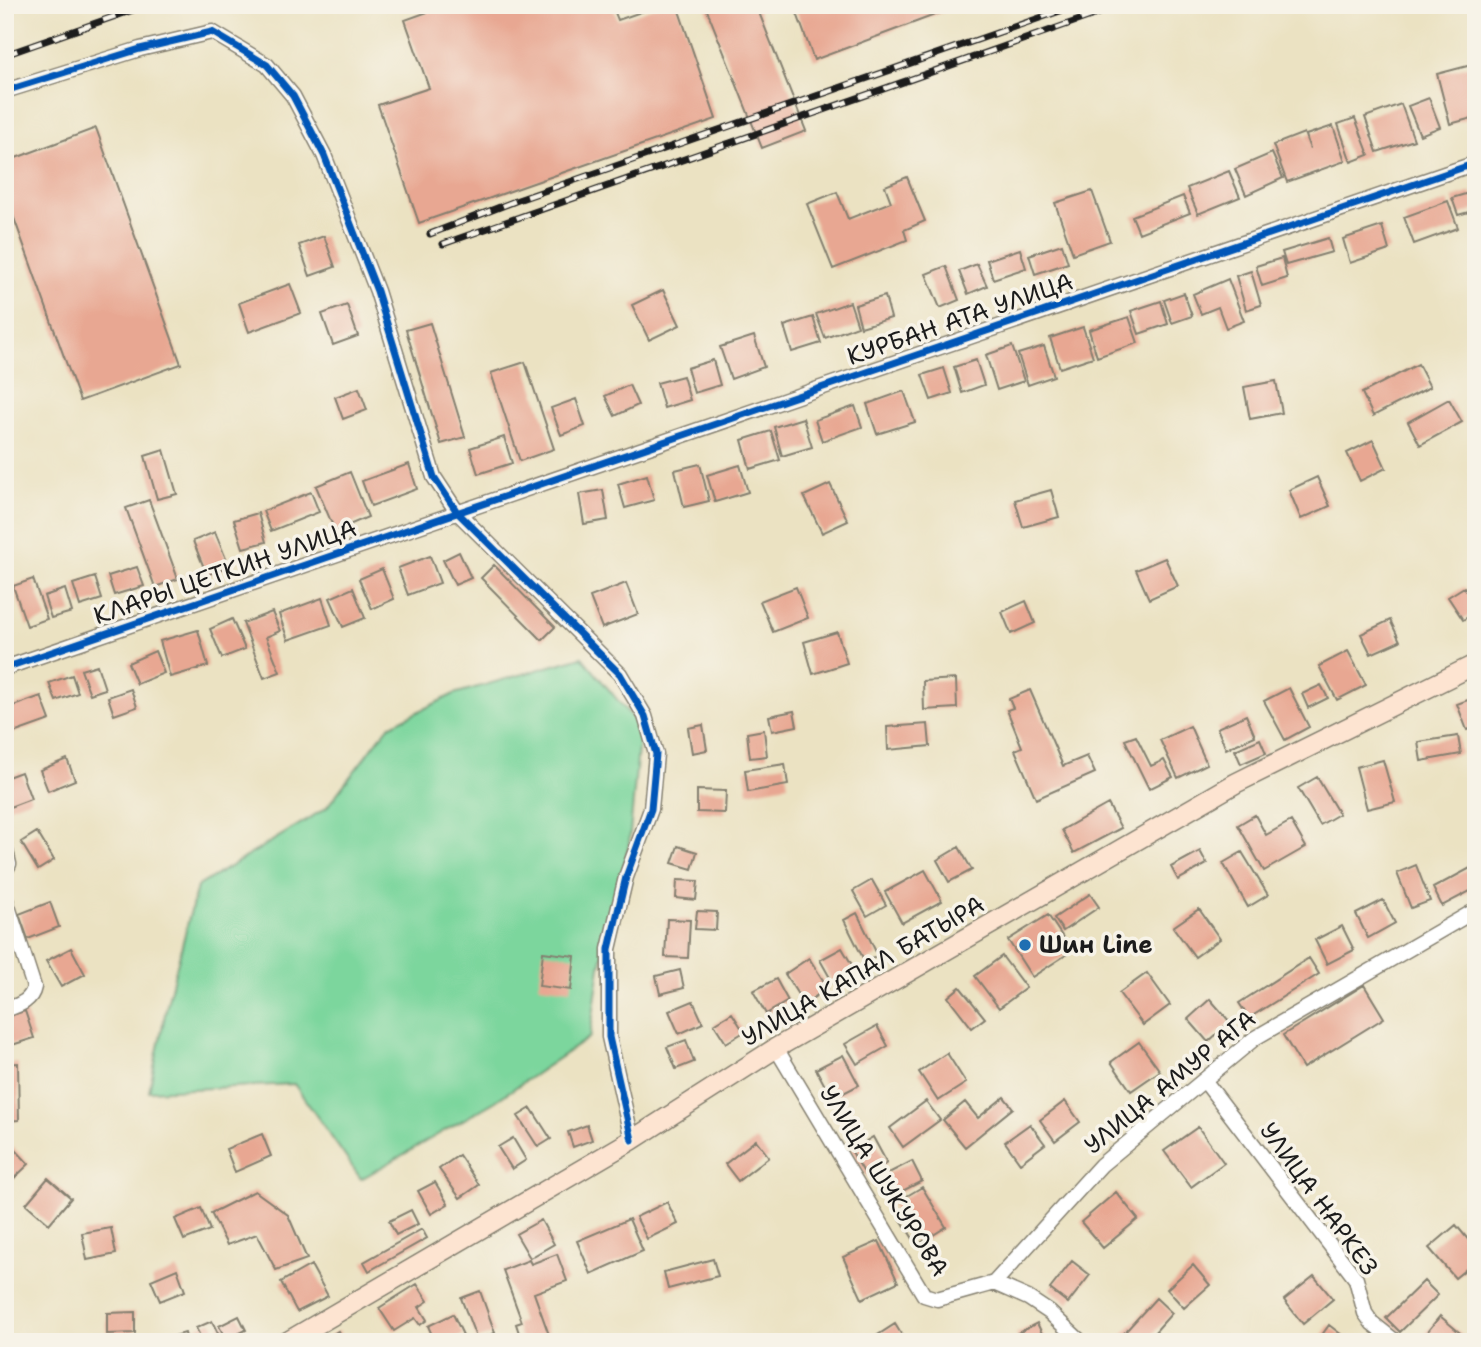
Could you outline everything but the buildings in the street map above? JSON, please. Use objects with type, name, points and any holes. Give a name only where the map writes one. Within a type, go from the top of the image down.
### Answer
[{"type":"main road","name":"УЛИЦА КАПАЛ БАТЫРА","points":[[287,1342],[632,1140],[776,1048],[1236,783],[1476,664]]},
{"type":"street","points":[[5,91],[127,53],[212,32],[267,65],[293,96],[324,155],[377,291],[434,477],[457,512],[620,674],[645,716],[656,754],[651,809],[626,877],[609,949],[609,1037],[632,1140]]},
{"type":"street","name":"КУРБАН АТА УЛИЦА","points":[[457,512],[1476,163]]},
{"type":"street","name":"КЛАРЫ ЦЕТКИН УЛИЦА","points":[[5,668],[457,512]]},
{"type":"street","points":[[5,847],[9,864],[5,871]]},
{"type":"street","points":[[5,897],[34,987],[32,995],[25,1002],[5,1010]]},
{"type":"street","name":"УЛИЦА АМУР АГА","points":[[994,1283],[1101,1165],[1255,1038],[1476,910]]},
{"type":"street","name":"УЛИЦА ШУКУРОВА","points":[[776,1048],[924,1295],[937,1299],[994,1283]]},
{"type":"street","name":"УЛИЦА НАРКЕЗ","points":[[1204,1080],[1356,1279],[1365,1313],[1372,1323],[1396,1342]]},
{"type":"street","points":[[994,1283],[1028,1298],[1049,1312],[1082,1342]]},
{"type":"green space","points":[[582,657],[640,727],[629,844],[600,967],[590,1037],[494,1102],[361,1179],[294,1084],[149,1091],[168,1000],[197,887],[326,808],[389,726],[454,694]]},
{"type":"railway","points":[[5,55],[147,5]]},
{"type":"railway","points":[[430,234],[518,200],[1077,5]]},
{"type":"railway","points":[[443,244],[1122,5]]},
{"type":"cycle path","points":[[5,91],[140,49],[212,32],[267,65],[293,96],[324,155],[377,291],[434,477],[457,512],[620,674],[645,716],[656,754],[651,809],[626,877],[609,949],[609,1037],[632,1140]]},
{"type":"cycle path","points":[[5,668],[1476,163]]},
{"type":"place","name":"Шин Line","points":[[1025,945]]}]
